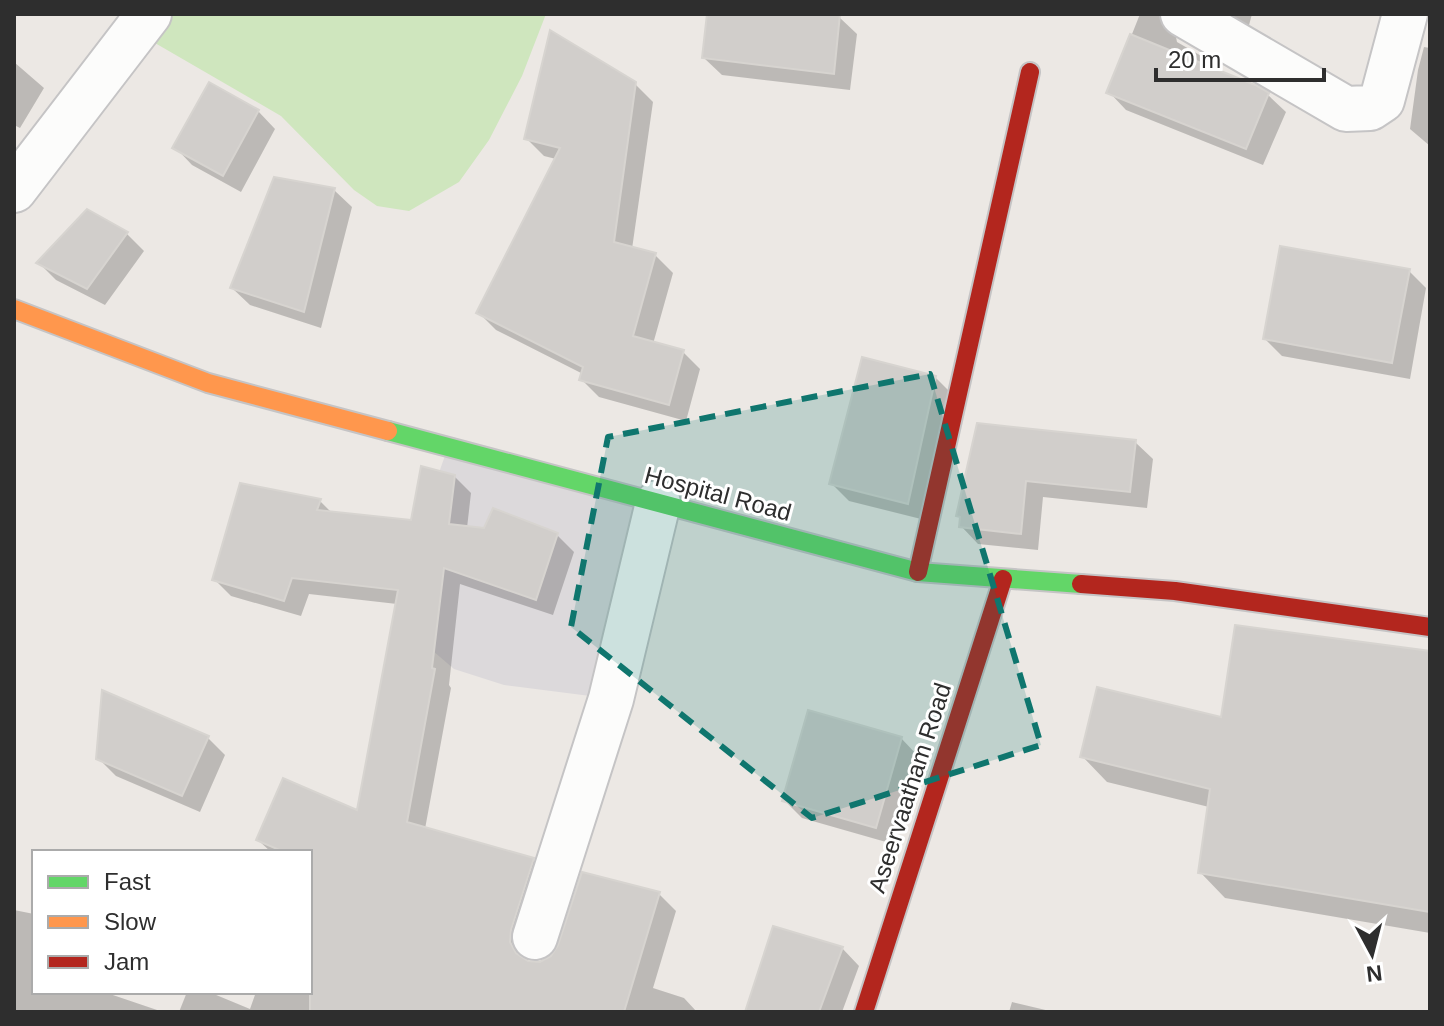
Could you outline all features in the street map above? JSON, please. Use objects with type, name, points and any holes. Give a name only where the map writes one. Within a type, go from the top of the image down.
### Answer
[{"type":"street","points":[[14,190],[149,14]]},
{"type":"street","points":[[1183,14],[1346,109],[1370,108],[1382,100],[1405,14]]},
{"type":"street","points":[[918,572],[1030,72]]},
{"type":"street","name":"Hospital Road","points":[[14,309],[208,383],[918,572],[1175,591],[1430,627]]},
{"type":"street","points":[[535,937],[611,699],[658,503]]},
{"type":"street","name":"Aseervaatham Road","points":[[864,1012],[1003,579]]},
{"type":"highlighted area","points":[[930,374],[1041,745],[812,818],[571,627],[608,437]]},
{"type":"shaded area","points":[[448,447],[658,503],[606,698],[504,685],[454,669],[419,639],[414,544]]},
{"type":"green space","points":[[149,14],[546,14],[522,76],[489,140],[459,182],[409,211],[377,206],[354,190],[281,116],[136,32]]},
{"type":"building","points":[[707,14],[840,14],[834,74],[702,58]]},
{"type":"building","points":[[550,30],[636,82],[614,242],[656,253],[633,336],[684,350],[669,405],[579,380],[583,367],[476,313],[560,148],[524,139]]},
{"type":"building","points":[[1130,34],[1269,93],[1246,149],[1106,93]]},
{"type":"building","points":[[209,82],[259,110],[223,176],[172,148]]},
{"type":"building","points":[[274,177],[335,188],[304,312],[230,288]]},
{"type":"building","points":[[87,209],[128,232],[87,289],[36,263]]},
{"type":"building","points":[[1280,246],[1410,269],[1392,363],[1263,339]]},
{"type":"building","points":[[862,357],[936,376],[908,504],[829,484]]},
{"type":"building","points":[[977,423],[1136,440],[1130,492],[1026,481],[1021,534],[959,527],[960,517],[956,516]]},
{"type":"building","points":[[421,466],[455,475],[449,524],[484,528],[493,508],[558,533],[536,600],[444,568],[432,668],[435,669],[407,822],[534,858],[510,942],[516,953],[528,961],[540,962],[551,956],[558,945],[582,872],[660,892],[624,1012],[310,1012],[312,850],[279,850],[256,840],[283,778],[357,810],[398,590],[292,578],[284,601],[212,580],[240,483],[321,499],[317,510],[411,520]]},
{"type":"building","points":[[1235,625],[1430,651],[1430,912],[1198,873],[1210,789],[1080,757],[1097,687],[1221,717]]},
{"type":"building","points":[[102,690],[209,736],[182,796],[96,759]]},
{"type":"building","points":[[808,710],[902,737],[876,828],[782,801]]},
{"type":"building","points":[[773,926],[843,947],[819,1012],[745,1012]]},
{"type":"traffic: fast","points":[[388,431],[918,572],[1081,584]]},
{"type":"traffic: slow","points":[[14,309],[208,383],[388,431]]},
{"type":"traffic: jam","points":[[918,572],[1030,72]]},
{"type":"traffic: jam","points":[[864,1012],[1003,579]]},
{"type":"traffic: jam","points":[[1081,584],[1175,591],[1430,627]]}]
